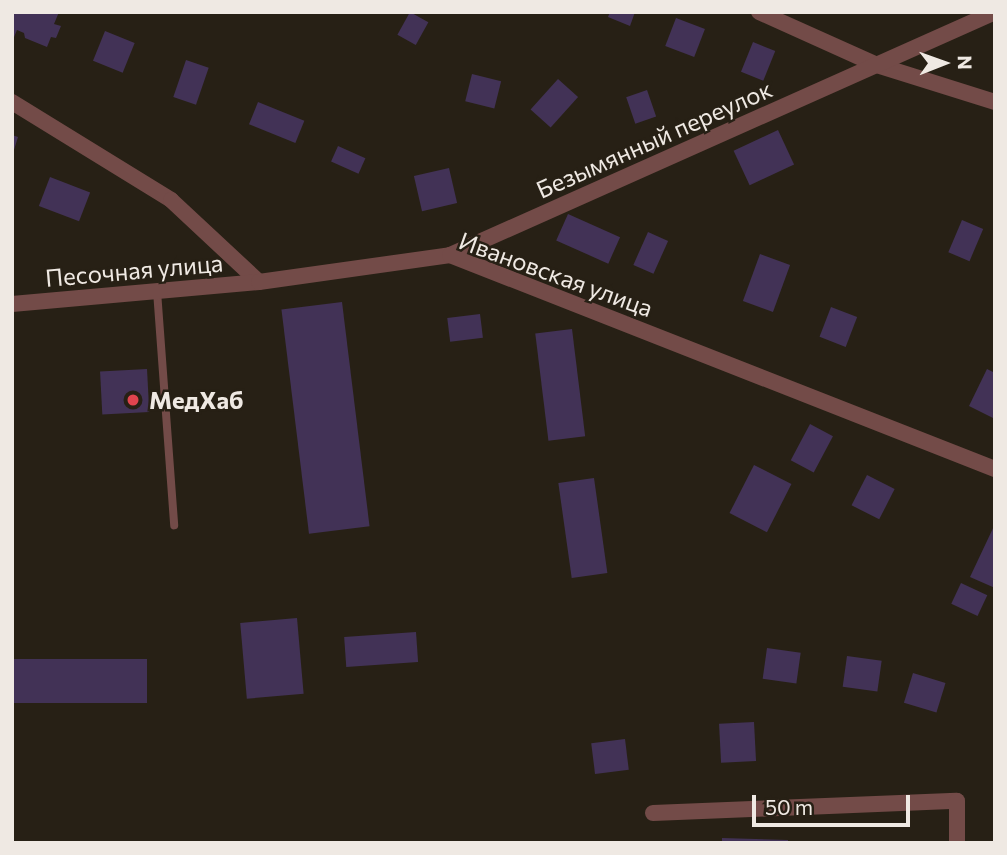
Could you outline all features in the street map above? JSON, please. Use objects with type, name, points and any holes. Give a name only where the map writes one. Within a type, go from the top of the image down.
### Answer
[{"type":"street","points":[[759,12],[877,65],[995,102]]},
{"type":"street","name":"Безымянный переулок","points":[[450,255],[995,12]]},
{"type":"street","points":[[12,102],[171,200],[259,282]]},
{"type":"street","name":"Ивановская улица","points":[[259,282],[450,255],[995,468]]},
{"type":"street","name":"Песочная улица","points":[[12,304],[259,282]]},
{"type":"street","points":[[653,813],[957,801],[957,843]]},
{"type":"lane","points":[[157,291],[174,525]]},
{"type":"building","points":[[12,12],[59,12],[54,24],[61,26],[56,38],[51,37],[47,47],[25,38],[24,33],[17,30],[12,42]]},
{"type":"building","points":[[410,12],[428,22],[416,45],[397,35]]},
{"type":"building","points":[[610,12],[635,12],[630,26],[608,17]]},
{"type":"building","points":[[676,18],[705,29],[694,57],[665,46]]},
{"type":"building","points":[[105,31],[135,43],[123,73],[93,61]]},
{"type":"building","points":[[753,42],[775,51],[763,81],[741,72]]},
{"type":"building","points":[[186,60],[209,68],[196,105],[173,97]]},
{"type":"building","points":[[472,74],[501,81],[494,108],[465,101]]},
{"type":"building","points":[[558,79],[578,97],[551,128],[531,109]]},
{"type":"building","points":[[647,90],[656,116],[635,124],[626,97]]},
{"type":"building","points":[[258,102],[304,121],[295,143],[249,124]]},
{"type":"building","points":[[778,130],[794,164],[750,185],[734,151]]},
{"type":"building","points":[[12,135],[18,137],[13,153],[12,153]]},
{"type":"building","points":[[338,146],[365,158],[358,174],[331,162]]},
{"type":"building","points":[[449,168],[457,203],[422,211],[414,176]]},
{"type":"building","points":[[50,177],[90,192],[79,221],[39,206]]},
{"type":"building","points":[[568,214],[620,237],[608,264],[556,240]]},
{"type":"building","points":[[962,220],[983,229],[969,261],[948,252]]},
{"type":"building","points":[[648,232],[668,241],[653,274],[633,265]]},
{"type":"building","points":[[760,254],[790,265],[773,312],[743,301]]},
{"type":"building","points":[[342,302],[370,526],[309,534],[281,309]]},
{"type":"building","points":[[831,307],[857,317],[846,347],[820,337]]},
{"type":"building","points":[[480,314],[483,338],[450,342],[447,318]]},
{"type":"building","points":[[572,329],[585,436],[548,441],[535,334]]},
{"type":"building","points":[[147,369],[149,412],[102,414],[100,371]]},
{"type":"building","points":[[987,369],[995,373],[995,419],[969,406]]},
{"type":"building","points":[[810,424],[833,436],[814,472],[791,460]]},
{"type":"building","points":[[754,465],[791,484],[767,532],[729,513]]},
{"type":"building","points":[[867,475],[895,489],[879,519],[852,505]]},
{"type":"building","points":[[594,478],[607,573],[572,578],[558,483]]},
{"type":"building","points":[[995,524],[995,588],[970,577]]},
{"type":"building","points":[[961,583],[987,595],[978,616],[951,604]]},
{"type":"building","points":[[297,618],[304,694],[247,699],[240,623]]},
{"type":"building","points":[[416,632],[418,662],[346,667],[344,637]]},
{"type":"building","points":[[767,648],[801,653],[796,683],[763,679]]},
{"type":"building","points":[[847,656],[882,661],[877,692],[843,687]]},
{"type":"building","points":[[12,659],[147,659],[147,703],[12,703]]},
{"type":"building","points":[[913,673],[946,683],[936,713],[904,703]]},
{"type":"building","points":[[754,722],[756,761],[721,763],[719,724]]},
{"type":"building","points":[[625,739],[629,770],[595,774],[591,743]]},
{"type":"building","points":[[722,838],[788,840],[788,843],[722,843]]},
{"type":"place","name":"МедХаб","points":[[133,400]]}]
